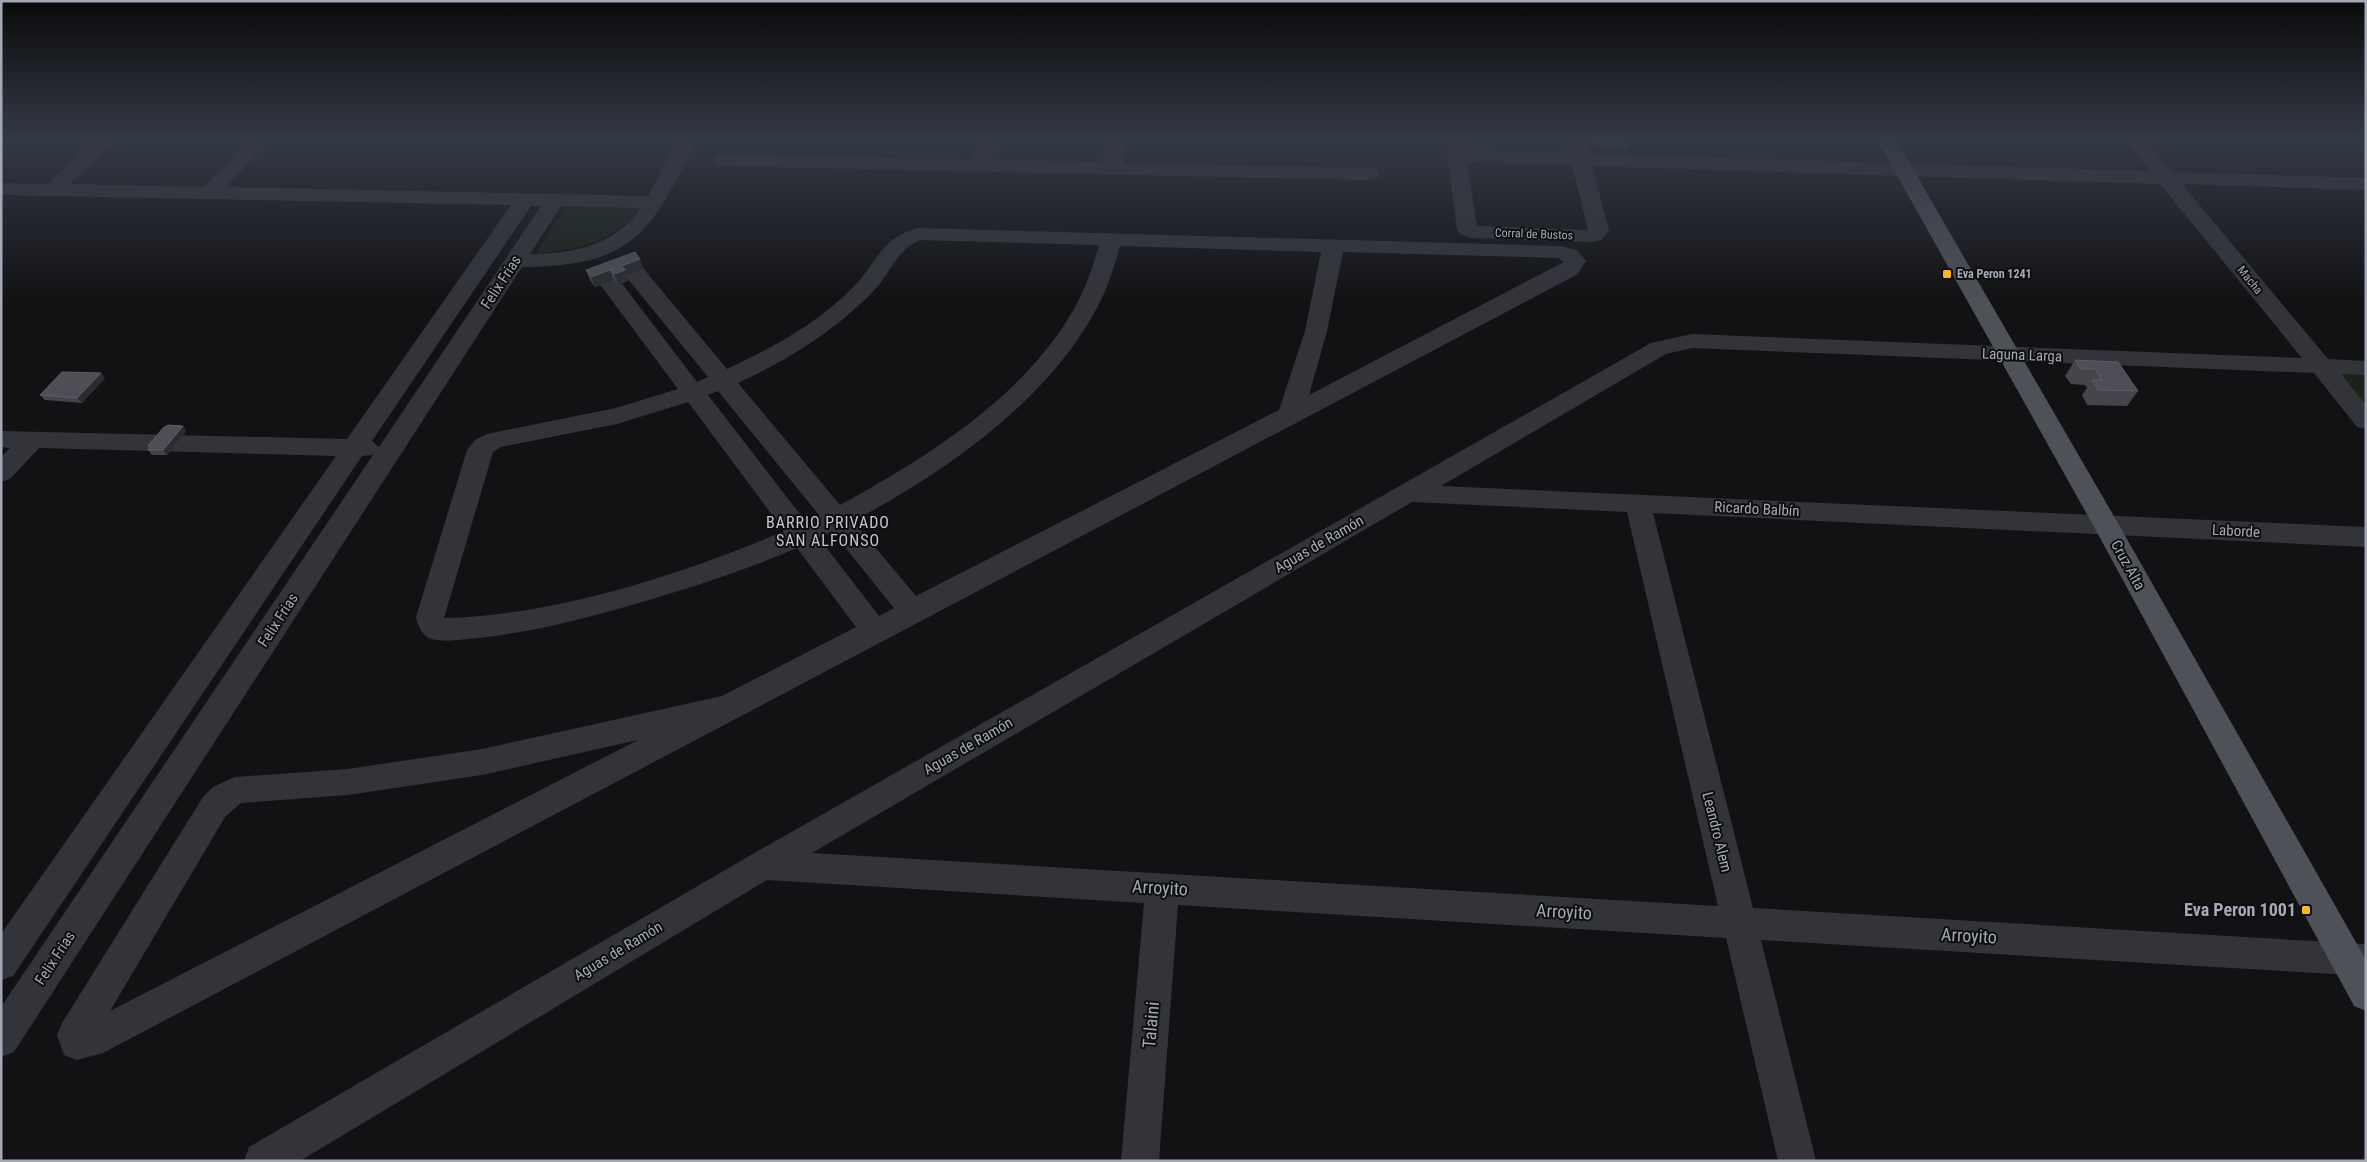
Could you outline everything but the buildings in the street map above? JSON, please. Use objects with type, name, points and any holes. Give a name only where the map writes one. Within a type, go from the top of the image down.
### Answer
[{"type":"main road","name":"Cruz Alta","points":[[1916,192],[2356,960],[2366,994]]},
{"type":"street","points":[[169,192],[654,202]]},
{"type":"street","points":[[515,261],[558,260],[589,255],[612,245],[636,228],[659,192]]},
{"type":"street","name":"Corral de Bustos","points":[[1462,192],[1467,230],[1471,232],[1594,236],[1599,231],[1589,192]]},
{"type":"street","name":"Macha","points":[[2178,192],[2366,421]]},
{"type":"street","name":"Felix Frias","points":[[1,964],[525,200]]},
{"type":"street","name":"Felix Frias","points":[[5,1029],[555,200]]},
{"type":"street","points":[[732,706],[482,762],[348,782],[235,790],[214,807],[75,1035],[77,1042],[90,1040],[732,706],[874,630],[1570,269],[1576,261],[1569,255],[1560,252],[1112,239],[911,235],[898,244],[866,285],[836,315],[801,339],[723,380],[693,393],[595,422],[499,439],[490,441],[483,446],[480,450],[430,617],[431,622],[437,629],[455,630],[527,620],[587,607],[730,565],[803,536],[838,519],[902,483],[943,454],[985,422],[1030,381],[1064,342],[1082,315],[1100,275],[1112,239]]},
{"type":"street","points":[[612,245],[912,611]]},
{"type":"street","points":[[1290,414],[1312,352],[1328,280],[1333,245]]},
{"type":"street","points":[[589,255],[874,630]]},
{"type":"street","name":"Laguna Larga","points":[[1678,343],[1692,342],[2366,368]]},
{"type":"street","name":"Aguas de Ramón","points":[[264,1161],[763,865],[1659,348],[1678,343]]},
{"type":"street","points":[[1,439],[391,448]]},
{"type":"street","points":[[1,473],[32,440]]},
{"type":"street","name":"Ricardo Balbín","points":[[1408,493],[2106,525]]},
{"type":"street","name":"Leandro Alem","points":[[1638,504],[1797,1161]]},
{"type":"street","name":"Laborde","points":[[2106,525],[2366,537]]},
{"type":"street","name":"Arroyito","points":[[763,865],[2356,960]]},
{"type":"street","name":"Talaini","points":[[1140,1161],[1162,889]]},
{"type":"shaded area","points":[[566,206],[643,207],[619,229],[607,237],[581,246],[535,254]]},
{"type":"shaded area","points":[[2337,371],[2366,372],[2366,405]]},
{"type":"place","name":"Eva Peron 1241","points":[[1947,274]]},
{"type":"place","name":"Eva Peron 1001","points":[[2306,910]]},
{"type":"district","name":"BARRIO PRIVADO SAN ALFONSO","points":[[828,531]]}]
